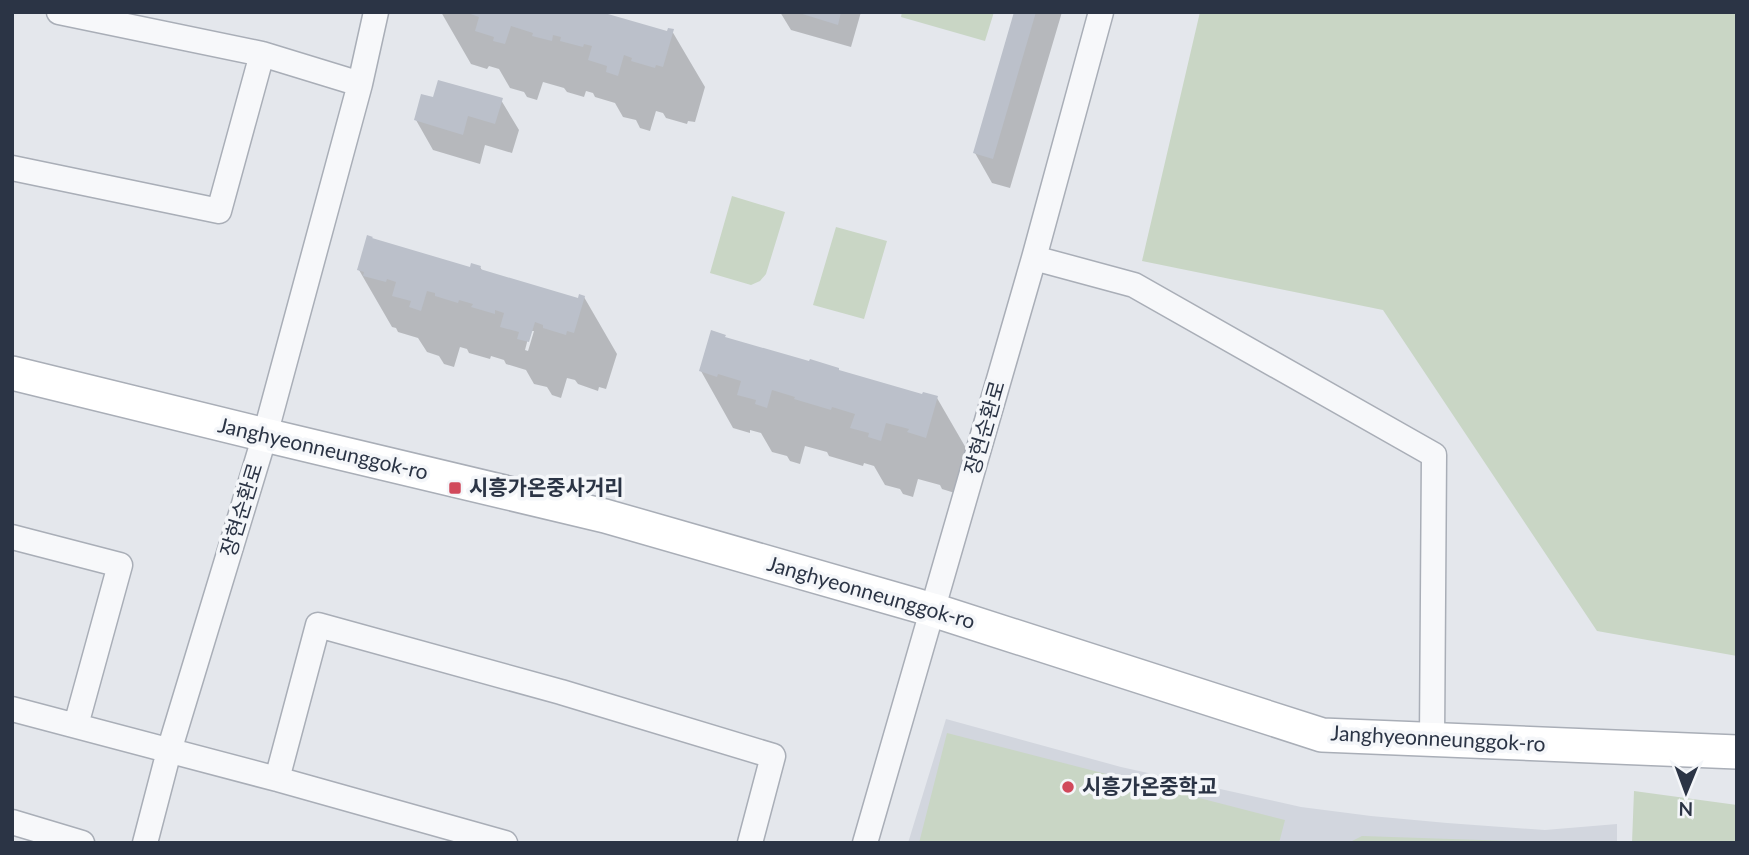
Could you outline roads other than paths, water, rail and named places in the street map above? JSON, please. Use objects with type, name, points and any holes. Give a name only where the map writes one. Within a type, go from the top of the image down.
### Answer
[{"type":"main road","name":"Janghyeonneunggok-ro","points":[[12,373],[605,516],[933,610],[1322,735],[1737,752]]},
{"type":"street","points":[[59,12],[119,18],[262,54],[360,84]]},
{"type":"street","name":"장현순환로","points":[[145,843],[169,751],[265,435],[360,84],[376,12]]},
{"type":"street","name":"장현순환로","points":[[864,843],[1034,258],[1101,12]]},
{"type":"street","points":[[12,169],[219,211],[262,54]]},
{"type":"street","points":[[1034,258],[1134,285],[1434,454],[1432,740]]},
{"type":"street","points":[[12,537],[120,565],[76,725]]},
{"type":"street","points":[[276,779],[318,625],[561,692],[773,756],[750,843]]},
{"type":"street","points":[[12,709],[505,843]]},
{"type":"street","points":[[12,822],[82,843]]},
{"type":"place","name":"시흥가온중사거리","points":[[455,488]]},
{"type":"place","name":"시흥가온중학교","points":[[1068,787]]}]
